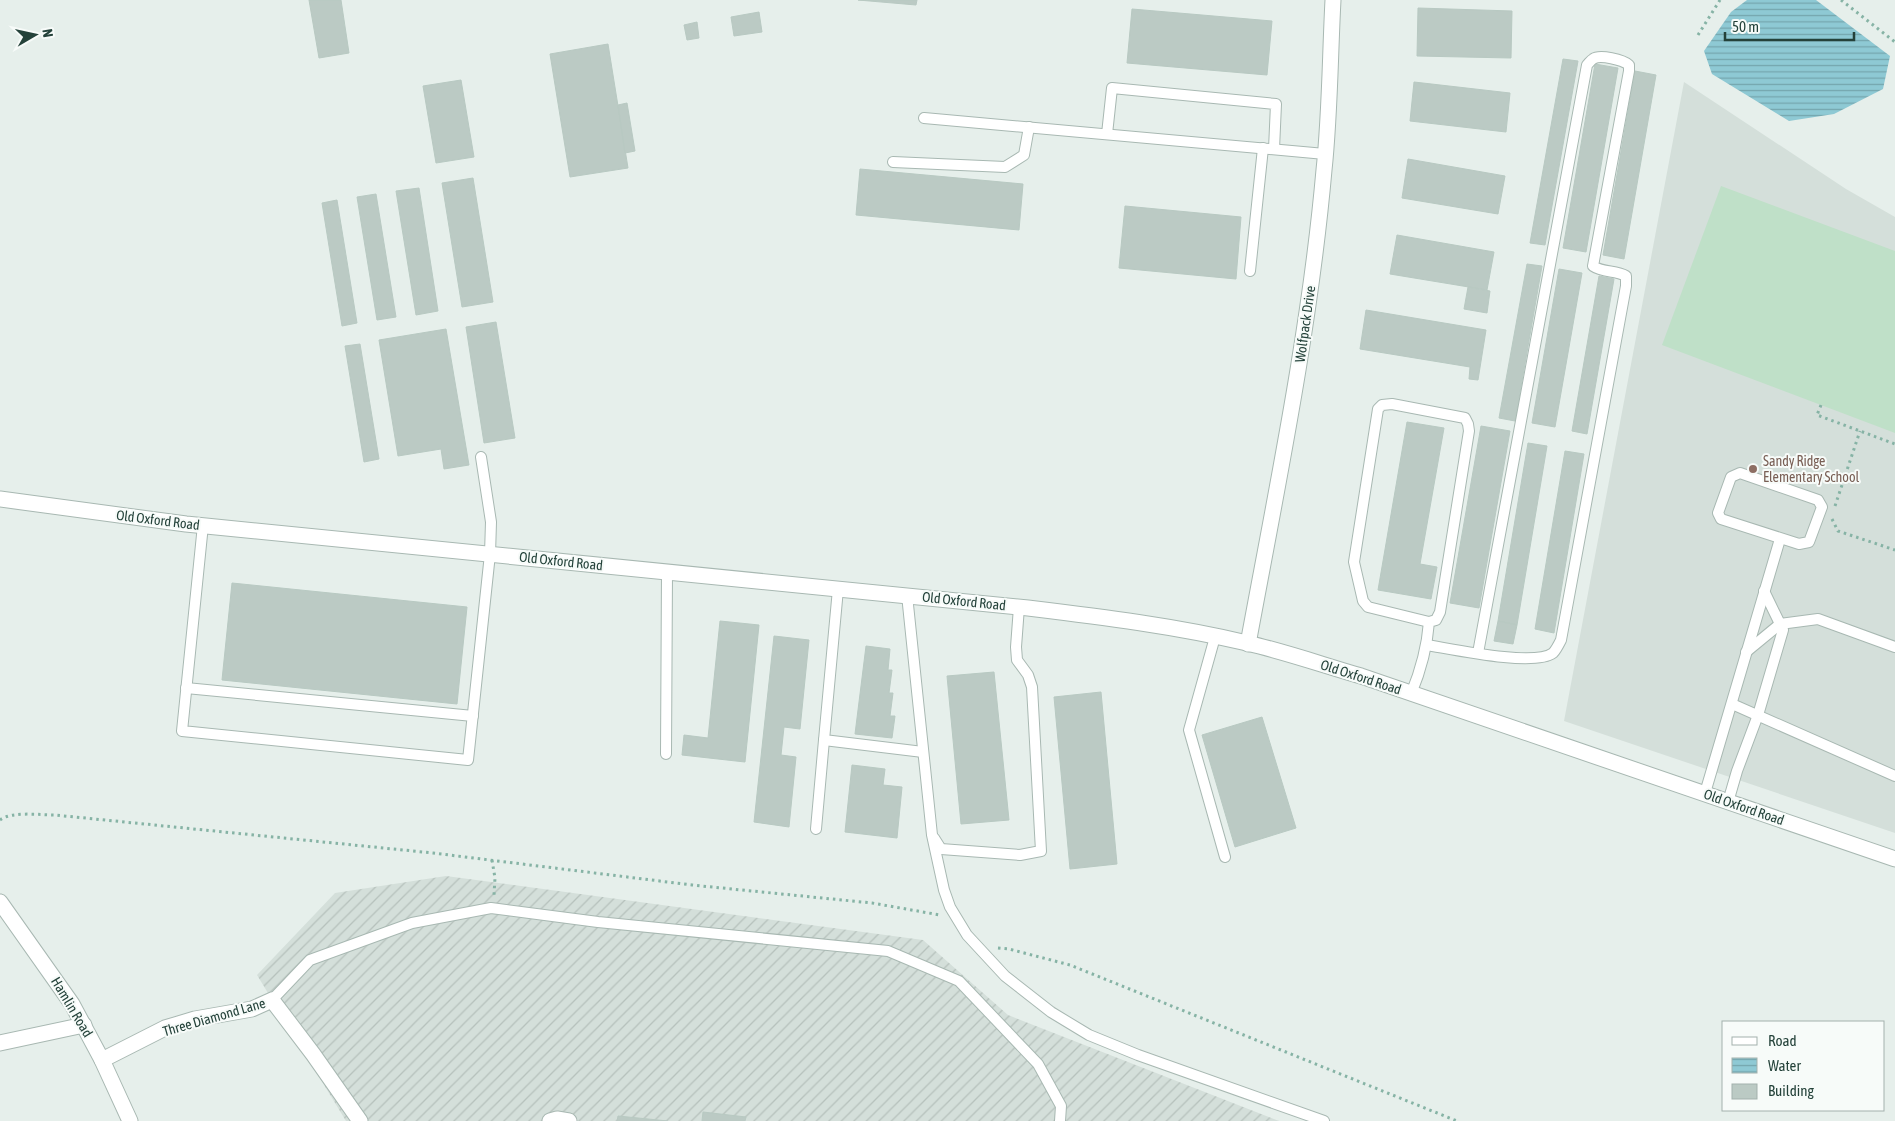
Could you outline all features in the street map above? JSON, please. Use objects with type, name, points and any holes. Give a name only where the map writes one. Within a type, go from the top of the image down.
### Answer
[{"type":"street","name":"Wolfpack Drive","points":[[1248,644],[1301,355],[1325,154],[1333,0]]},
{"type":"street","name":"Old Oxford Road","points":[[0,499],[203,525],[1019,607],[1132,622],[1215,637],[1248,644],[1361,676],[1560,746],[1705,793],[1895,859]]},
{"type":"street","name":"Hamlin Road","points":[[0,902],[84,1024],[130,1121]]},
{"type":"street","name":"Three Diamond Lane","points":[[102,1060],[166,1028],[195,1019],[252,1009],[272,1000],[360,1121]]},
{"type":"street","points":[[0,1043],[84,1024]]},
{"type":"street","points":[[550,1121],[557,1119],[569,1121]]},
{"type":"lane","points":[[1428,645],[1478,653],[1539,658],[1553,653],[1561,640],[1626,286],[1626,276],[1620,272],[1598,269],[1593,266],[1630,71],[1629,65],[1624,61],[1598,57],[1587,65],[1478,653]]},
{"type":"lane","points":[[1108,134],[1112,88],[1276,104],[1274,149]]},
{"type":"lane","points":[[924,118],[1325,154]]},
{"type":"lane","points":[[893,162],[1005,167],[1024,154],[1029,127]]},
{"type":"lane","points":[[1250,271],[1262,148]]},
{"type":"lane","points":[[1392,404],[1465,418],[1468,424],[1469,431],[1440,612],[1436,620],[1429,622],[1368,607],[1363,601],[1358,583],[1354,562],[1378,409],[1382,405],[1392,404]]},
{"type":"lane","points":[[203,525],[182,731],[468,760],[492,522],[481,457]]},
{"type":"lane","points":[[1740,473],[1818,500],[1822,507],[1809,542],[1800,544],[1780,539],[1721,519],[1718,513],[1731,477],[1740,473]]},
{"type":"lane","points":[[1705,793],[1780,539]]},
{"type":"lane","points":[[666,754],[667,572]]},
{"type":"lane","points":[[816,829],[838,589]]},
{"type":"lane","points":[[1728,802],[1737,771],[1758,715],[1783,630],[1764,591]]},
{"type":"lane","points":[[907,595],[932,835],[944,890],[956,918],[976,947],[1005,976],[1044,1006],[1088,1035],[1138,1055],[1324,1121]]},
{"type":"lane","points":[[932,835],[941,849],[1020,855],[1041,851],[1032,688],[1028,675],[1018,660],[1016,647],[1019,607]]},
{"type":"lane","points":[[1746,652],[1780,624],[1818,619],[1895,648]]},
{"type":"lane","points":[[1412,694],[1428,645],[1429,622]]},
{"type":"lane","points":[[1215,637],[1189,730],[1225,857]]},
{"type":"lane","points":[[186,688],[473,716]]},
{"type":"lane","points":[[1732,704],[1895,776]]},
{"type":"lane","points":[[824,740],[923,752]]},
{"type":"lane","points":[[272,1000],[310,960],[412,923],[491,908],[598,922],[888,951],[959,981],[1038,1064],[1061,1106],[1060,1121]]},
{"type":"path","points":[[1698,35],[1720,0]]},
{"type":"path","points":[[1841,0],[1895,42]]},
{"type":"path","points":[[1821,405],[1817,415],[1895,444]]},
{"type":"path","points":[[1860,431],[1831,519],[1838,531],[1895,550]]},
{"type":"path","points":[[0,820],[2,817],[13,815],[56,816],[492,860],[692,885],[872,903],[956,918]]},
{"type":"path","points":[[491,908],[495,889],[492,860]]},
{"type":"path","points":[[976,947],[1009,949],[1070,965],[1457,1121]]},
{"type":"shaded area","name":"Sandy Ridge Elementary School","points":[[1684,82],[1846,189],[1895,217],[1895,833],[1564,721]]},
{"type":"shaded area","points":[[446,876],[923,940],[1008,1015],[1279,1121],[346,1121],[257,975],[335,893]]},
{"type":"green space","points":[[1721,186],[1895,251],[1895,433],[1662,345]]},
{"type":"water","points":[[1747,0],[1816,0],[1890,56],[1883,89],[1834,114],[1789,121],[1712,74],[1704,51],[1731,12]]},
{"type":"building","points":[[309,0],[341,0],[349,53],[319,58]]},
{"type":"building","points":[[858,0],[917,0],[916,5]]},
{"type":"building","points":[[1418,8],[1512,11],[1511,58],[1417,56]]},
{"type":"building","points":[[1132,9],[1272,21],[1267,75],[1127,63]]},
{"type":"building","points":[[759,12],[762,32],[734,36],[731,17]]},
{"type":"building","points":[[697,22],[699,38],[687,40],[684,25]]},
{"type":"building","points":[[608,44],[628,168],[570,177],[550,54]]},
{"type":"building","points":[[1563,59],[1578,61],[1545,245],[1530,243]]},
{"type":"building","points":[[1595,64],[1618,68],[1586,252],[1563,248]]},
{"type":"building","points":[[1635,71],[1656,75],[1624,259],[1603,255]]},
{"type":"building","points":[[461,80],[474,157],[436,163],[423,86]]},
{"type":"building","points":[[1414,82],[1510,93],[1506,132],[1410,121]]},
{"type":"building","points":[[627,103],[635,151],[625,153],[618,105]]},
{"type":"building","points":[[1408,159],[1505,176],[1498,214],[1402,198]]},
{"type":"building","points":[[860,169],[1023,184],[1019,230],[856,215]]},
{"type":"building","points":[[473,178],[493,302],[462,307],[442,183]]},
{"type":"building","points":[[419,188],[438,311],[416,315],[396,191]]},
{"type":"building","points":[[376,194],[396,317],[377,320],[357,197]]},
{"type":"building","points":[[337,200],[357,323],[342,326],[322,203]]},
{"type":"building","points":[[1125,206],[1241,217],[1236,279],[1119,268]]},
{"type":"building","points":[[1397,235],[1494,252],[1487,290],[1390,274]]},
{"type":"building","points":[[1527,264],[1542,266],[1515,421],[1499,418]]},
{"type":"building","points":[[1559,269],[1582,273],[1555,427],[1532,423]]},
{"type":"building","points":[[1599,276],[1614,279],[1587,434],[1572,431]]},
{"type":"building","points":[[1468,287],[1490,291],[1487,313],[1464,309]]},
{"type":"building","points":[[1366,310],[1486,330],[1478,380],[1469,379],[1470,367],[1360,349]]},
{"type":"building","points":[[496,322],[515,438],[484,443],[466,327]]},
{"type":"building","points":[[446,329],[469,465],[444,469],[441,449],[398,456],[379,340]]},
{"type":"building","points":[[360,344],[379,459],[364,462],[345,346]]},
{"type":"building","points":[[1407,422],[1444,428],[1420,564],[1437,567],[1431,599],[1378,590]]},
{"type":"building","points":[[1481,426],[1510,431],[1479,608],[1450,603]]},
{"type":"building","points":[[1528,443],[1547,446],[1517,625],[1498,621]]},
{"type":"building","points":[[1565,451],[1584,454],[1554,633],[1535,629]]},
{"type":"building","points":[[232,583],[467,607],[457,704],[222,680]]},
{"type":"building","points":[[720,621],[759,625],[745,762],[682,755],[684,735],[708,738]]},
{"type":"building","points":[[1498,621],[1517,625],[1513,644],[1494,641]]},
{"type":"building","points":[[774,636],[809,640],[800,729],[784,727],[781,755],[796,757],[789,827],[754,822]]},
{"type":"building","points":[[866,646],[890,649],[888,670],[892,670],[889,693],[893,693],[890,716],[895,716],[892,738],[855,734]]},
{"type":"building","points":[[994,672],[1009,820],[961,824],[947,676]]},
{"type":"building","points":[[1101,692],[1117,864],[1070,869],[1054,697]]},
{"type":"building","points":[[1262,717],[1296,828],[1235,847],[1202,735]]},
{"type":"building","points":[[852,765],[885,769],[883,785],[902,787],[897,838],[845,832]]},
{"type":"building","points":[[703,1112],[746,1117],[745,1121],[702,1121]]},
{"type":"building","points":[[618,1116],[668,1121],[617,1121]]},
{"type":"place","name":"Sandy Ridge Elementary School","points":[[1753,469]]}]
